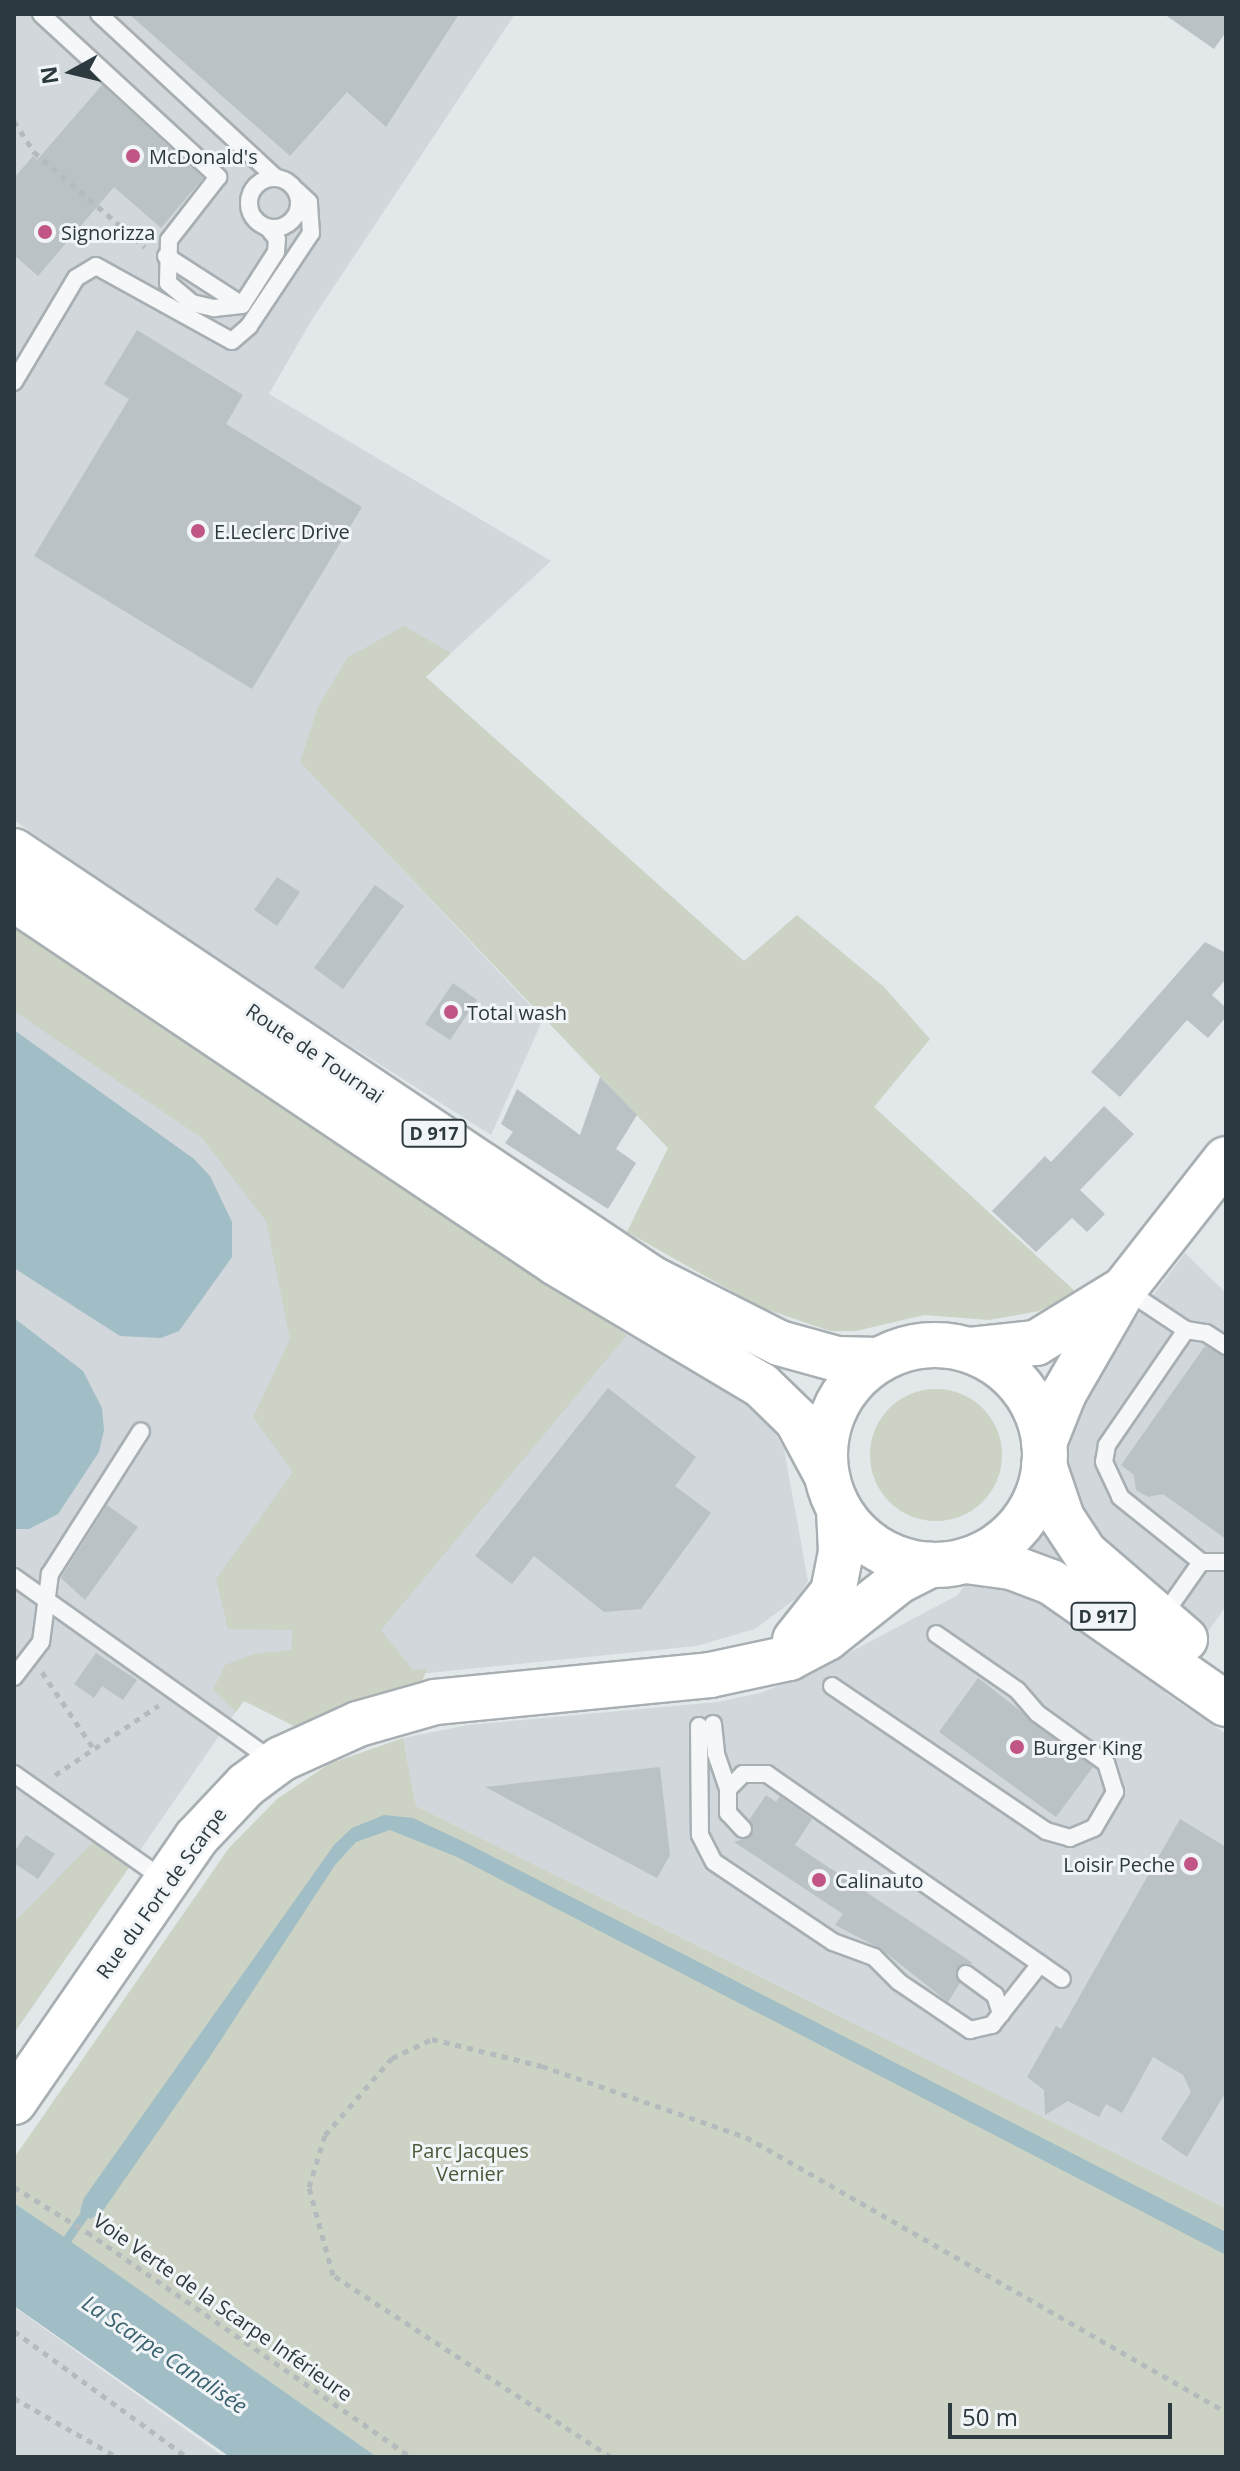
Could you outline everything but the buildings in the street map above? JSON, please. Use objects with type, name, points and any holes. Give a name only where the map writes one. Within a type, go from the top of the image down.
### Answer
[{"type":"main road","name":"Route de Tournai","points":[[14,851],[651,1278],[779,1343],[837,1359],[879,1360]]},
{"type":"main road","name":"Route de Tournai","points":[[14,899],[556,1263],[761,1385],[797,1420],[830,1475]]},
{"type":"main road","points":[[1124,1289],[1041,1341],[970,1350],[923,1345],[879,1360],[847,1389],[830,1475],[878,1549],[963,1559],[1014,1532],[1032,1507],[1044,1454],[1064,1393],[1124,1289],[1226,1159]]},
{"type":"main road","points":[[970,1350],[998,1364],[1020,1386],[1037,1413],[1044,1454]]},
{"type":"main road","name":"D 917","points":[[1044,1454],[1062,1518],[1085,1553],[1160,1621],[1226,1667]]},
{"type":"main road","name":"Rue du Fort de Scarpe","points":[[727,1672],[797,1638],[825,1608],[839,1572],[830,1475]]},
{"type":"main road","name":"Rue du Fort de Scarpe","points":[[14,2102],[166,1881],[227,1803],[275,1763],[358,1724],[444,1700],[727,1672],[808,1650],[886,1590],[963,1559]]},
{"type":"main road","name":"D 917","points":[[963,1559],[1011,1567],[1051,1582],[1226,1704]]},
{"type":"lane","points":[[41,14],[218,177],[169,240],[168,283],[192,303],[214,308],[242,305]]},
{"type":"lane","points":[[14,382],[76,278],[96,266],[232,341],[249,326],[311,233],[309,202],[275,177],[110,18]]},
{"type":"lane","points":[[242,305],[276,252],[277,239],[251,213],[254,165],[243,144]]},
{"type":"lane","points":[[254,188],[275,177]]},
{"type":"lane","points":[[268,228],[291,221],[299,206],[297,191]]},
{"type":"lane","points":[[167,254],[242,305]]},
{"type":"lane","points":[[14,880],[618,1287],[760,1366],[800,1397],[830,1475]]},
{"type":"lane","points":[[1124,1289],[1186,1330],[1206,1333],[1226,1346]]},
{"type":"lane","points":[[1186,1330],[1107,1445],[1104,1462],[1120,1497],[1201,1562],[1226,1562]]},
{"type":"lane","points":[[14,1677],[41,1642],[49,1602],[50,1574],[141,1431]]},
{"type":"lane","points":[[963,1559],[1027,1555],[1054,1567],[1226,1685]]},
{"type":"lane","points":[[1160,1621],[1201,1562]]},
{"type":"lane","points":[[14,1577],[275,1763]]},
{"type":"lane","points":[[832,1686],[1046,1831],[1070,1838],[1094,1828],[1115,1792],[1106,1763],[1037,1713],[1017,1690],[936,1634]]},
{"type":"lane","points":[[743,1829],[728,1813],[728,1789],[706,1725],[700,1835],[709,1857],[833,1942],[874,1957],[899,1982],[964,2027],[987,2029],[1040,1964]]},
{"type":"lane","points":[[14,1774],[166,1881]]},
{"type":"lane","points":[[728,1789],[743,1774],[774,1777],[1062,1979]]},
{"type":"lane","points":[[966,1974],[995,1995],[1001,2014]]},
{"type":"path","points":[[14,121],[34,152],[152,253],[167,254]]},
{"type":"path","points":[[31,1655],[94,1749]]},
{"type":"path","points":[[41,1793],[55,1775],[177,1693]]},
{"type":"path","points":[[611,2457],[333,2275],[309,2187],[325,2135],[392,2058],[432,2039],[542,2066],[746,2137],[1226,2412]]},
{"type":"path","name":"Voie Verte de la Scarpe Inférieure","points":[[14,2187],[87,2232],[411,2457]]},
{"type":"path","points":[[14,2331],[187,2457]]},
{"type":"path","points":[[14,2398],[117,2457]]},
{"type":"shaded area","points":[[14,14],[515,14],[311,321],[269,394],[551,561],[425,677],[301,762],[543,1019],[491,1135],[195,947],[14,820]]},
{"type":"shaded area","points":[[14,967],[627,1335],[701,1373],[746,1405],[770,1425],[784,1449],[808,1581],[798,1597],[755,1629],[696,1646],[250,1691],[14,2033]]},
{"type":"shaded area","points":[[1185,1253],[1226,1293],[1226,1606],[1165,1693],[1226,1734],[1226,2208],[416,1806],[403,1738],[468,1725],[718,1702],[760,1693],[807,1675],[958,1595],[1057,1450],[1121,1338]]},
{"type":"shaded area","points":[[14,2307],[224,2457],[14,2457]]},
{"type":"green space","points":[[404,626],[451,653],[426,677],[744,961],[797,915],[884,987],[930,1039],[874,1107],[1077,1293],[1039,1311],[989,1320],[924,1315],[856,1331],[830,1331],[760,1307],[627,1232],[668,1148],[300,762],[318,707],[347,658]]},
{"type":"green space","points":[[14,923],[627,1335],[381,1630],[413,1670],[427,1669],[422,1682],[294,1726],[244,1701],[236,1712],[213,1690],[225,1665],[254,1654],[291,1650],[293,1630],[228,1629],[216,1579],[293,1472],[253,1417],[290,1339],[266,1221],[202,1138],[14,1011]]},
{"type":"green space","points":[[936,1389],[961,1394],[983,1408],[997,1430],[1002,1455],[997,1480],[983,1502],[961,1516],[936,1521],[911,1516],[889,1502],[875,1480],[870,1455],[875,1430],[889,1408],[911,1394]]},
{"type":"green space","name":"Parc Jacques Vernier","points":[[403,1738],[416,1806],[1226,2208],[1226,2457],[377,2457],[14,2203],[14,2158],[229,1848],[277,1799],[329,1764]]},
{"type":"green space","points":[[95,1840],[130,1866],[14,2033],[14,1922]]},
{"type":"water","points":[[14,1030],[194,1159],[210,1176],[232,1222],[232,1257],[179,1331],[161,1338],[120,1336],[14,1268]]},
{"type":"water","points":[[14,1318],[83,1371],[102,1408],[104,1430],[99,1452],[58,1514],[29,1529],[14,1529]]},
{"type":"water","points":[[384,1815],[413,1818],[466,1843],[1226,2232],[1226,2255],[457,1857],[390,1830],[356,1842],[335,1865],[209,2058],[102,2212],[90,2219],[80,2211],[84,2198],[334,1845],[352,1828]]},
{"type":"water","name":"La Scarpe Canalisée","points":[[14,2203],[377,2457],[230,2457],[14,2306]]},
{"type":"waterway","points":[[62,2246],[90,2206]]},
{"type":"place","name":"McDonald's","points":[[133,156]]},
{"type":"place","name":"Signorizza","points":[[45,232]]},
{"type":"place","name":"E.Leclerc Drive","points":[[198,531]]},
{"type":"place","name":"Total wash","points":[[451,1012]]},
{"type":"place","name":"Burger King","points":[[1017,1747]]},
{"type":"place","name":"Loisir Peche","points":[[1191,1864]]},
{"type":"place","name":"Calinauto","points":[[819,1880]]}]
